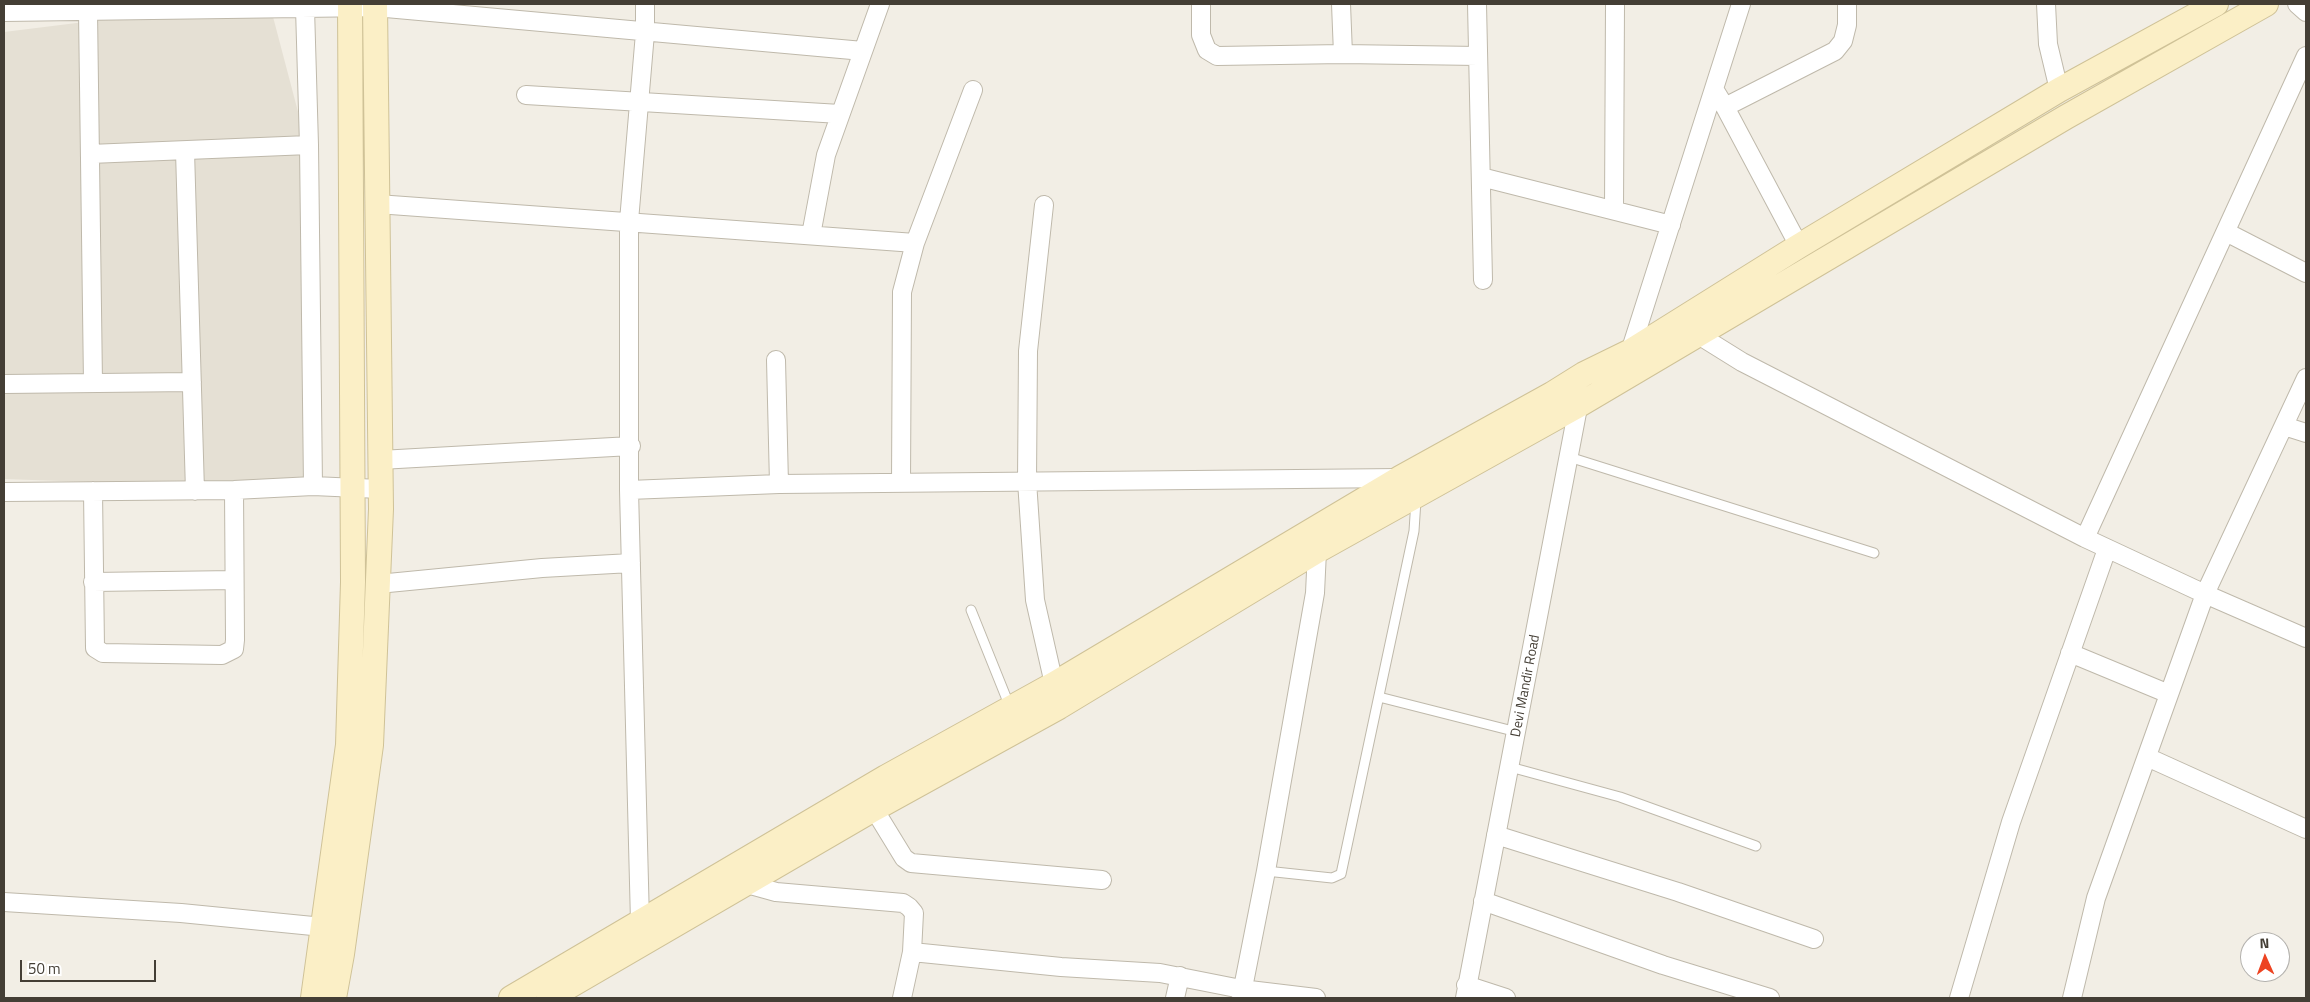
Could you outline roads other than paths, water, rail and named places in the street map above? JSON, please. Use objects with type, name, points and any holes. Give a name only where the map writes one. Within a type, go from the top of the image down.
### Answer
[{"type":"street","points":[[640,922],[629,490],[631,446],[629,221],[637,103],[645,33],[645,4]]},
{"type":"street","points":[[811,235],[826,155],[880,4]]},
{"type":"street","points":[[1200,4],[1201,35],[1206,50],[1217,56],[1344,54],[1478,56]]},
{"type":"street","points":[[1342,4],[1344,54]]},
{"type":"street","points":[[1477,4],[1483,280]]},
{"type":"street","points":[[1614,210],[1616,4]]},
{"type":"street","points":[[1622,377],[1741,4]]},
{"type":"street","points":[[1725,108],[1835,51],[1843,41],[1847,4]]},
{"type":"street","points":[[2046,4],[2048,44],[2059,90]]},
{"type":"street","points":[[549,998],[874,809],[1014,719],[1054,684],[1400,478],[1552,394],[1584,374],[1630,351],[1799,246],[2059,90],[2216,4]]},
{"type":"street","points":[[511,998],[886,777],[1014,719],[1059,707],[1317,551],[1579,405],[1622,377],[2057,122],[2266,4]]},
{"type":"street","points":[[2297,4],[2306,12]]},
{"type":"street","points":[[334,998],[342,954],[370,745],[378,584],[380,460],[375,5]]},
{"type":"street","points":[[4,12],[305,8],[375,5],[645,33],[863,51]]},
{"type":"street","points":[[313,998],[348,745],[353,582],[350,6]]},
{"type":"street","points":[[305,8],[309,145],[313,486]]},
{"type":"street","points":[[88,11],[93,383]]},
{"type":"street","points":[[2085,538],[2306,56]]},
{"type":"street","points":[[1714,89],[1799,246]]},
{"type":"street","points":[[901,482],[902,292],[915,243],[973,90]]},
{"type":"street","points":[[526,95],[840,114]]},
{"type":"street","points":[[90,154],[309,145]]},
{"type":"street","points":[[185,151],[195,491]]},
{"type":"street","points":[[1481,177],[1671,225]]},
{"type":"street","points":[[377,204],[915,243]]},
{"type":"street","points":[[1044,205],[1028,351],[1026,481],[1035,600],[1054,684]]},
{"type":"street","points":[[2226,232],[2306,273]]},
{"type":"street","points":[[1697,334],[1742,362],[2107,549],[2306,638]]},
{"type":"street","points":[[776,360],[779,484]]},
{"type":"street","name":"Devi Mandir Road","points":[[1465,991],[1517,732],[1584,374]]},
{"type":"street","points":[[2072,998],[2096,898],[2205,594],[2306,378]]},
{"type":"street","points":[[4,384],[192,382]]},
{"type":"street","points":[[2284,426],[2306,433]]},
{"type":"street","points":[[380,460],[631,446]]},
{"type":"street","points":[[629,490],[779,484],[901,482],[1400,478]]},
{"type":"street","points":[[4,492],[195,491],[313,486],[353,490],[380,490]]},
{"type":"street","points":[[93,491],[94,638],[95,648],[98,652],[222,655],[234,649],[234,490]]},
{"type":"street","points":[[1959,998],[2010,822],[2107,549]]},
{"type":"street","points":[[1241,994],[1266,870],[1315,593],[1317,551]]},
{"type":"street","points":[[378,584],[542,568],[631,563]]},
{"type":"street","points":[[93,582],[234,580]]},
{"type":"street","points":[[2070,653],[2169,694]]},
{"type":"street","points":[[2147,758],[2306,829]]},
{"type":"street","points":[[874,809],[904,858],[910,863],[1102,880]]},
{"type":"street","points":[[1496,835],[1678,892],[1814,939]]},
{"type":"street","points":[[721,875],[745,884],[776,892],[904,904],[914,913],[912,952],[902,998]]},
{"type":"street","points":[[1483,900],[1663,965],[1770,998]]},
{"type":"street","points":[[4,902],[190,914],[323,927]]},
{"type":"street","points":[[912,952],[1180,976],[1241,994],[1316,998]]},
{"type":"street","points":[[1175,998],[1180,976]]},
{"type":"street","points":[[1465,991],[1506,998]]},
{"type":"lane","points":[[1569,457],[1874,553]]},
{"type":"lane","points":[[1266,870],[1332,878],[1340,874],[1414,531],[1416,496]]},
{"type":"lane","points":[[971,610],[1014,719]]},
{"type":"lane","points":[[1379,697],[1517,732]]},
{"type":"lane","points":[[1510,767],[1620,797],[1756,846]]}]
